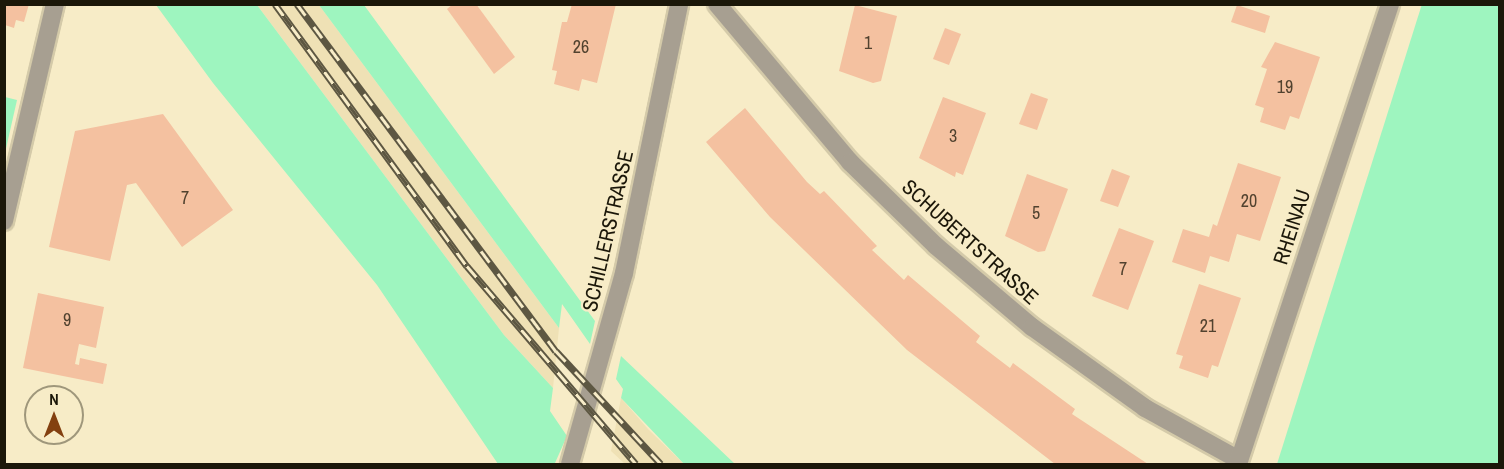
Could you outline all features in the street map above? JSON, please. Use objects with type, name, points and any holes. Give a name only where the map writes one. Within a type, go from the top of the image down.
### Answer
[{"type":"street","points":[[4,221],[55,4]]},
{"type":"street","name":"SCHILLERSTRASSE","points":[[570,465],[624,273],[679,4]]},
{"type":"street","name":"SCHUBERTSTRASSE","points":[[717,4],[850,162],[936,246],[1032,327],[1145,408],[1239,462]]},
{"type":"street","name":"RHEINAU","points":[[1239,462],[1390,4]]},
{"type":"shaded area","points":[[257,5],[319,5],[559,328],[553,388],[504,335]]},
{"type":"shaded area","points":[[621,398],[648,429],[684,464],[625,464],[611,451]]},
{"type":"green space","points":[[1422,4],[1499,5],[1499,464],[1277,464]]},
{"type":"green space","points":[[156,5],[257,5],[504,335],[553,388],[550,411],[567,436],[555,463],[498,464],[377,285],[213,83]]},
{"type":"green space","points":[[319,5],[364,5],[595,321],[590,344],[562,304],[559,328]]},
{"type":"green space","points":[[4,97],[17,100],[5,153]]},
{"type":"green space","points":[[621,356],[735,464],[684,464],[621,398],[623,389],[616,379]]},
{"type":"building","points":[[5,4],[29,4],[24,22],[16,20],[14,28],[5,25]]},
{"type":"building","points":[[453,4],[476,4],[515,57],[494,74],[447,9]]},
{"type":"building","points":[[572,4],[616,4],[597,83],[582,79],[579,91],[554,84],[557,71],[552,70],[562,22],[567,22]]},
{"type":"building","points":[[855,5],[897,16],[881,81],[873,83],[839,71]]},
{"type":"building","points":[[1237,5],[1270,16],[1265,33],[1231,22]]},
{"type":"building","points":[[945,28],[961,34],[949,65],[933,59]]},
{"type":"building","points":[[1275,42],[1320,57],[1299,119],[1290,116],[1285,130],[1260,122],[1264,108],[1255,105],[1267,69],[1261,67]]},
{"type":"building","points":[[1031,93],[1048,99],[1037,130],[1019,124]]},
{"type":"building","points":[[943,97],[986,113],[963,175],[956,172],[955,177],[919,158]]},
{"type":"building","points":[[745,108],[807,182],[820,194],[824,191],[877,246],[872,250],[904,280],[908,275],[980,336],[976,342],[1010,368],[1013,363],[1075,409],[1072,414],[1148,464],[1055,464],[907,350],[770,217],[706,142]]},
{"type":"building","points":[[163,114],[233,210],[182,247],[136,183],[127,185],[110,261],[49,247],[75,131]]},
{"type":"building","points":[[1238,163],[1281,177],[1260,241],[1237,234],[1229,262],[1210,256],[1205,273],[1172,262],[1183,229],[1209,237],[1213,224],[1217,226]]},
{"type":"building","points":[[1112,169],[1130,176],[1118,207],[1100,201]]},
{"type":"building","points":[[1027,174],[1068,189],[1045,251],[1038,252],[1005,236]]},
{"type":"building","points":[[1119,228],[1154,241],[1128,310],[1092,296]]},
{"type":"building","points":[[1199,284],[1241,298],[1218,367],[1212,365],[1208,378],[1179,368],[1183,356],[1176,354]]},
{"type":"building","points":[[38,293],[104,307],[96,348],[79,344],[75,364],[79,365],[80,358],[107,364],[103,384],[23,368]]},
{"type":"railway","points":[[275,4],[467,266],[636,464]]},
{"type":"railway","points":[[297,4],[556,351],[661,464]]}]
